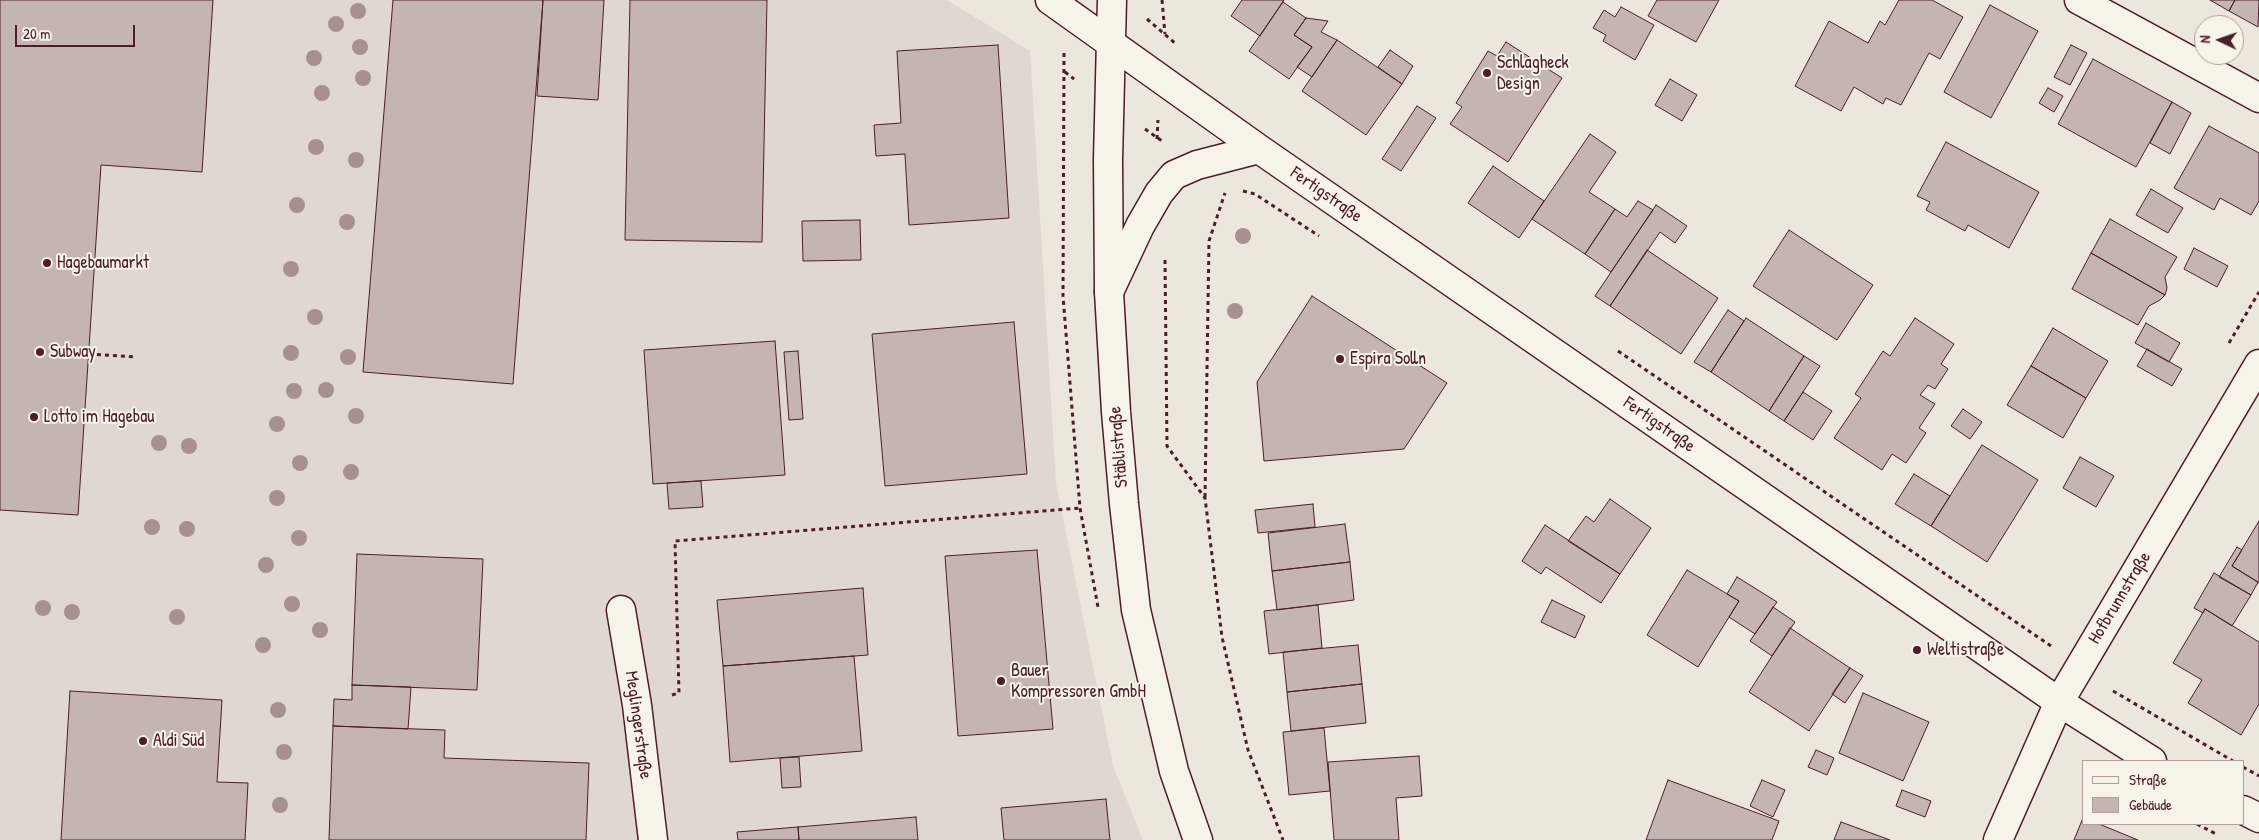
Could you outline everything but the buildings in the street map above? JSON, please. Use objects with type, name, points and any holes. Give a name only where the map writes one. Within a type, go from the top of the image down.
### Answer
[{"type":"street","name":"Fertigstraße","points":[[1050,0],[1259,148],[2059,702]]},
{"type":"street","name":"Stäblistraße","points":[[1112,0],[1109,104],[1110,292],[1116,412],[1136,610],[1174,771],[1198,840]]},
{"type":"street","points":[[2079,0],[2259,98]]},
{"type":"street","points":[[1110,292],[1140,226],[1159,193],[1174,175],[1197,165],[1259,148]]},
{"type":"street","name":"Hofbrunnstraße","points":[[1998,840],[2059,702],[2259,364]]},
{"type":"street","name":"Meglingerstraße","points":[[622,610],[637,704],[653,840]]},
{"type":"street","points":[[2059,702],[2150,760]]},
{"type":"street","points":[[2244,810],[2259,818]]},
{"type":"path","points":[[1159,193],[1157,137],[1165,34],[1162,0]]},
{"type":"path","points":[[1165,34],[1178,46]]},
{"type":"path","points":[[1065,72],[1227,188],[1255,194],[1326,241]]},
{"type":"path","points":[[1227,188],[1209,241],[1205,498],[1222,637],[1248,750],[1282,840]]},
{"type":"path","points":[[1164,251],[1167,446],[1205,498]]},
{"type":"path","points":[[1609,345],[2050,645],[2106,688],[2231,760]]},
{"type":"path","points":[[88,354],[135,358]]},
{"type":"path","points":[[637,704],[679,693],[675,541],[1080,508]]},
{"type":"path","points":[[2244,768],[2259,776]]},
{"type":"path","points":[[2199,825],[2221,837]]},
{"type":"shaded area","points":[[0,0],[947,0],[1030,51],[1056,484],[1113,766],[1143,840],[0,840]]},
{"type":"place","name":"Schlagheck Design","points":[[1487,73]]},
{"type":"place","name":"Hagebaumarkt","points":[[47,263]]},
{"type":"place","name":"Subway","points":[[40,352]]},
{"type":"place","name":"Espira Solln","points":[[1340,359]]},
{"type":"place","name":"Lotto im Hagebau","points":[[34,417]]},
{"type":"place","name":"Weltistraße","points":[[1917,650]]},
{"type":"place","name":"Bauer Kompressoren GmbH","points":[[1001,681]]},
{"type":"place","name":"Aldi Süd","points":[[143,741]]}]
